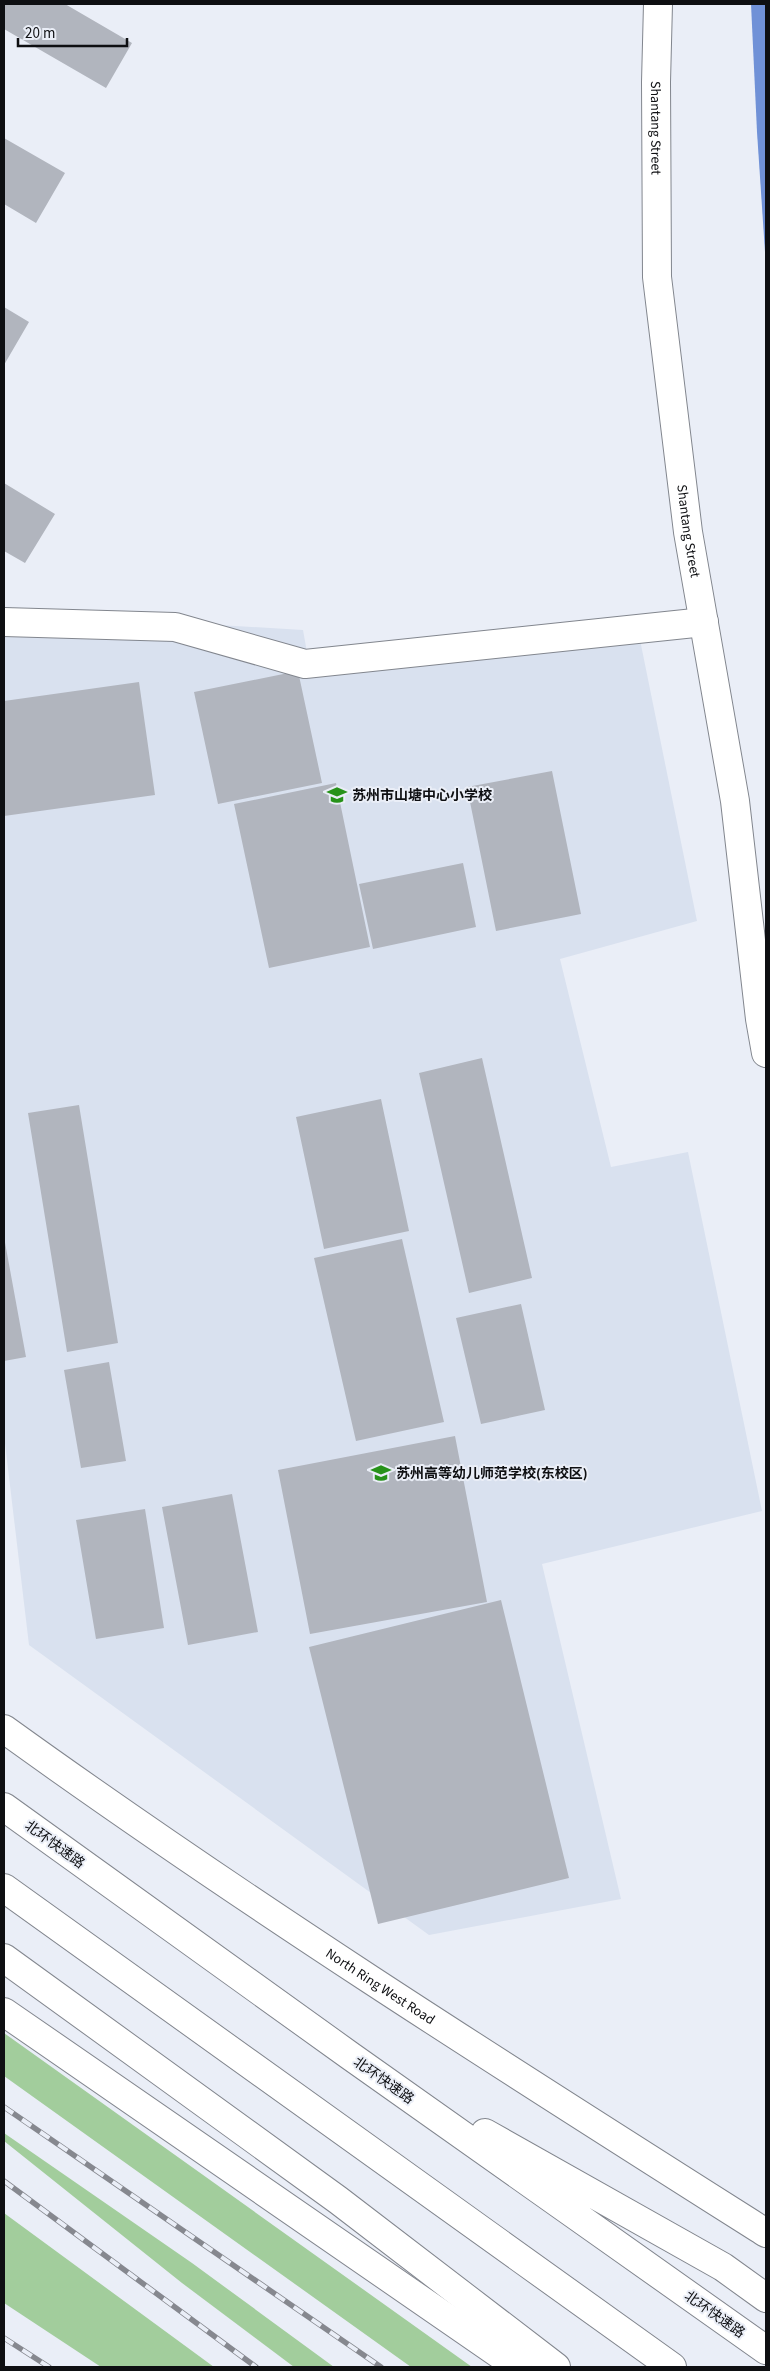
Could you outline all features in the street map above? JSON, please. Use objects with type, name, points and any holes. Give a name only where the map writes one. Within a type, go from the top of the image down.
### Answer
[{"type":"main road","name":"Shantang Street","points":[[658,4],[656,82],[657,277],[688,532],[735,801],[760,1019],[766,1052]]},
{"type":"main road","points":[[4,622],[175,627],[304,664],[704,622]]},
{"type":"main road","name":"North Ring West Road","points":[[4,1729],[90,1791],[388,1993],[766,2233]]},
{"type":"main road","name":"北环快速路","points":[[4,1807],[349,2056],[766,2350]]},
{"type":"main road","points":[[4,1888],[672,2367]]},
{"type":"main road","points":[[4,1958],[338,2200],[556,2367]]},
{"type":"main road","points":[[4,2012],[518,2367]]},
{"type":"main road","points":[[349,2056],[723,2267],[766,2298]]},
{"type":"shaded area","name":"苏州高等幼儿师范学校(东校区)","points":[[51,615],[303,630],[310,669],[637,625],[697,921],[560,959],[611,1167],[688,1152],[762,1511],[542,1564],[621,1899],[429,1935],[29,1645],[4,1435],[4,621]]},
{"type":"green space","points":[[4,2033],[472,2367],[411,2367],[4,2076]]},
{"type":"green space","points":[[4,2133],[192,2263],[334,2367],[294,2367],[182,2283],[4,2141]]},
{"type":"green space","points":[[4,2213],[214,2367],[101,2367],[4,2303]]},
{"type":"water","points":[[751,4],[766,4],[766,267],[757,132]]},
{"type":"building","points":[[4,4],[65,4],[132,43],[106,88],[4,29]]},
{"type":"building","points":[[4,138],[65,173],[36,223],[4,204]]},
{"type":"building","points":[[4,307],[29,322],[4,365]]},
{"type":"building","points":[[4,483],[55,514],[25,563],[4,551]]},
{"type":"building","points":[[298,671],[322,783],[218,804],[194,692]]},
{"type":"building","points":[[139,682],[155,795],[4,816],[4,701]]},
{"type":"building","points":[[552,771],[581,914],[496,931],[467,787]]},
{"type":"building","points":[[336,783],[370,947],[269,968],[234,804]]},
{"type":"building","points":[[463,863],[476,927],[373,949],[359,884]]},
{"type":"building","points":[[482,1058],[532,1278],[469,1293],[419,1073]]},
{"type":"building","points":[[381,1099],[409,1231],[324,1249],[296,1117]]},
{"type":"building","points":[[79,1105],[118,1343],[67,1352],[28,1113]]},
{"type":"building","points":[[4,1237],[26,1357],[4,1361]]},
{"type":"building","points":[[402,1239],[444,1422],[356,1441],[314,1258]]},
{"type":"building","points":[[521,1304],[545,1410],[481,1424],[456,1318]]},
{"type":"building","points":[[109,1362],[126,1461],[81,1468],[64,1370]]},
{"type":"building","points":[[455,1436],[487,1602],[310,1634],[278,1470]]},
{"type":"building","points":[[232,1494],[258,1632],[188,1645],[162,1507]]},
{"type":"building","points":[[145,1509],[164,1628],[96,1639],[76,1520]]},
{"type":"building","points":[[501,1600],[569,1878],[378,1924],[309,1647]]},
{"type":"railway","points":[[4,2107],[381,2367]]},
{"type":"railway","points":[[4,2181],[256,2367]]},
{"type":"railway","points":[[4,2338],[49,2367]]},
{"type":"place","name":"苏州市山塘中心小学校","points":[[337,795]]},
{"type":"place","name":"苏州高等幼儿师范学校(东校区)","points":[[381,1473]]}]
